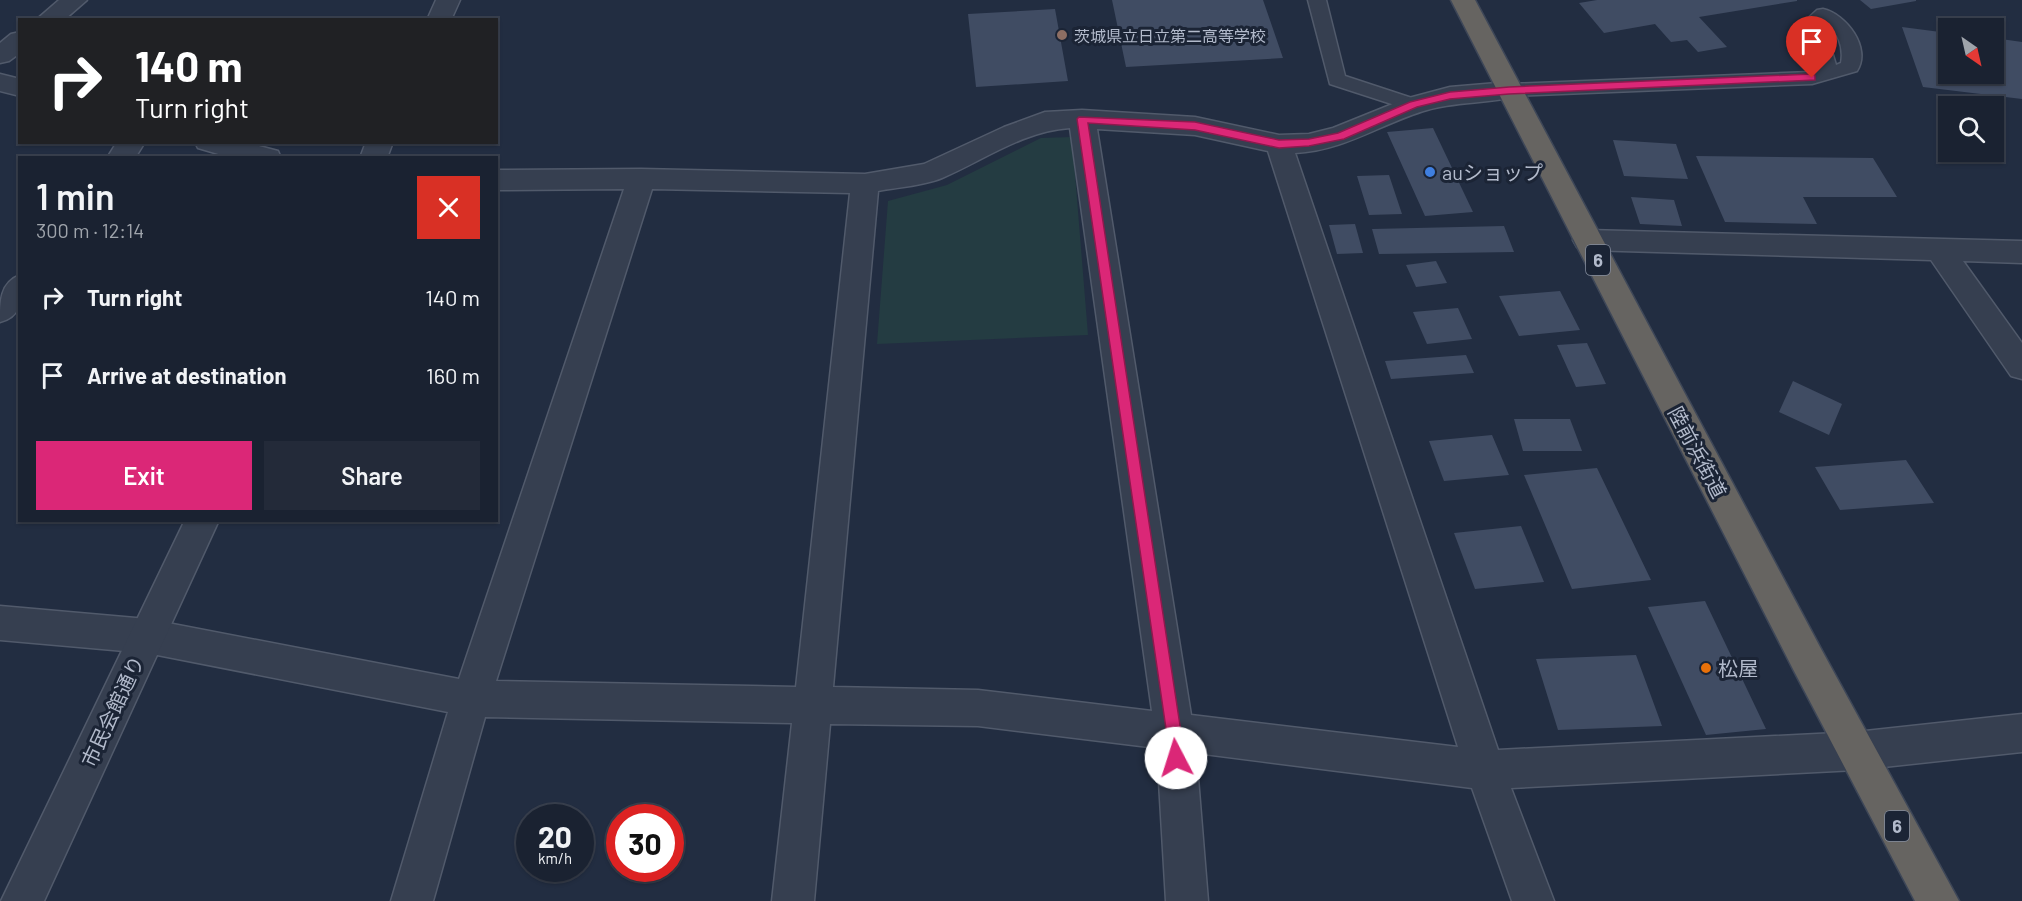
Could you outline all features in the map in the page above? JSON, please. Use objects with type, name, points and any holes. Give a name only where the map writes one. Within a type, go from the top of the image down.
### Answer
[{"type":"highway","name":"陸前浜街道","points":[[1463,0],[1856,751],[1938,901]]},
{"type":"street","points":[[51,18],[75,0]]},
{"type":"street","points":[[440,18],[448,0]]},
{"type":"street","points":[[0,55],[18,42]]},
{"type":"street","points":[[0,82],[18,87]]},
{"type":"street","points":[[498,180],[641,179],[865,184],[930,172],[1013,133],[1045,121],[1082,119],[1195,126],[1279,144],[1309,143],[1340,136],[1414,105],[1450,95],[1509,90]]},
{"type":"street","points":[[1082,119],[1175,734],[1187,901]]},
{"type":"street","points":[[216,144],[260,156]]},
{"type":"street","points":[[1279,144],[1485,770],[1533,901]]},
{"type":"street","points":[[412,901],[471,699],[641,179]]},
{"type":"street","points":[[793,901],[865,184]]},
{"type":"street","points":[[1587,240],[2022,252]]},
{"type":"street","points":[[1940,251],[2022,367]]},
{"type":"street","points":[[0,311],[18,288]]},
{"type":"street","name":"市民会館通り","points":[[22,901],[201,522]]},
{"type":"street","points":[[0,623],[147,636],[471,699],[978,708],[1175,734],[1485,770],[1856,751],[2022,733]]},
{"type":"lane","points":[[1317,0],[1337,80],[1414,105]]},
{"type":"lane","points":[[1509,90],[1812,78],[1830,74]]},
{"type":"green space","points":[[1072,137],[1088,335],[877,344],[888,201],[947,185],[1041,138]]},
{"type":"building","points":[[1112,0],[1263,0],[1283,58],[1126,67]]},
{"type":"building","points":[[1597,0],[1797,1],[1699,17],[1727,47],[1698,52],[1687,40],[1671,42],[1655,24],[1604,33],[1579,3]]},
{"type":"building","points":[[1860,0],[1916,0],[1916,1],[1871,9]]},
{"type":"building","points":[[1055,9],[1068,81],[976,87],[968,14]]},
{"type":"building","points":[[1902,27],[1938,32],[1938,84],[2004,84],[2004,39],[2022,42],[2022,99],[1923,87]]},
{"type":"building","name":"auショップ","points":[[1433,128],[1473,212],[1425,216],[1387,132]]},
{"type":"building","points":[[1613,140],[1676,144],[1688,179],[1624,176]]},
{"type":"building","points":[[1696,156],[1873,158],[1897,197],[1803,197],[1817,224],[1725,222]]},
{"type":"building","points":[[1389,175],[1402,214],[1369,215],[1357,176]]},
{"type":"building","points":[[1631,197],[1674,200],[1682,226],[1640,224]]},
{"type":"building","points":[[1355,224],[1363,253],[1337,254],[1329,225]]},
{"type":"building","points":[[1504,226],[1514,252],[1379,254],[1372,229]]},
{"type":"building","points":[[1436,261],[1447,283],[1416,287],[1406,265]]},
{"type":"building","points":[[1560,291],[1580,330],[1519,336],[1499,296]]},
{"type":"building","points":[[1458,308],[1472,339],[1427,344],[1413,312]]},
{"type":"building","points":[[1587,343],[1606,384],[1576,387],[1557,345]]},
{"type":"building","points":[[1466,355],[1474,373],[1391,379],[1385,361]]},
{"type":"building","points":[[1793,381],[1842,404],[1829,435],[1779,412]]},
{"type":"building","points":[[1514,419],[1570,419],[1582,451],[1523,451]]},
{"type":"building","points":[[1492,435],[1509,475],[1444,481],[1429,441]]},
{"type":"building","points":[[1906,460],[1934,503],[1840,510],[1815,467]]},
{"type":"building","points":[[1597,468],[1651,580],[1572,589],[1524,475]]},
{"type":"building","points":[[1521,526],[1544,582],[1475,589],[1454,533]]},
{"type":"building","name":"松屋","points":[[1705,601],[1766,729],[1706,735],[1648,607]]},
{"type":"building","points":[[1636,655],[1662,726],[1558,730],[1536,659]]},
{"type":"place","name":"茨城県立日立第二高等学校","points":[[1062,35]]},
{"type":"place","name":"auショップ","points":[[1430,172]]},
{"type":"place","name":"松屋","points":[[1706,668]]},
{"type":"route","points":[[1176,758],[1175,734],[1082,119],[1195,126],[1279,144],[1309,143],[1340,136],[1414,105],[1450,95],[1509,90],[1558,90],[1812,78]]}]
